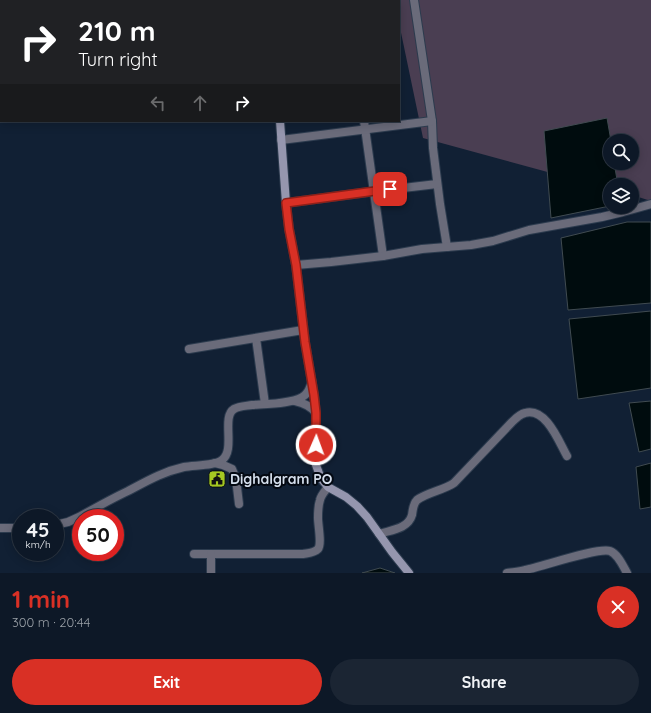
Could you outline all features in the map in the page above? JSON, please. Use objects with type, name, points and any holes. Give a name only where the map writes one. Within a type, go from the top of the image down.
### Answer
[{"type":"main road","points":[[280,122],[289,229],[296,265],[303,330],[316,413],[316,465],[320,476],[328,487],[346,497],[367,516],[409,573]]},
{"type":"street","points":[[414,0],[432,121],[437,184],[447,247]]},
{"type":"street","points":[[281,140],[364,125],[432,121]]},
{"type":"street","points":[[364,125],[383,256]]},
{"type":"street","points":[[286,203],[437,184]]},
{"type":"street","points":[[296,265],[383,256],[422,249],[471,245],[494,241],[529,230],[602,217],[651,204]]},
{"type":"street","points":[[189,349],[303,330]]},
{"type":"street","points":[[256,338],[265,404]]},
{"type":"street","points":[[295,401],[308,392],[312,382]]},
{"type":"street","points":[[64,523],[79,517],[157,475],[184,467],[222,461],[226,456],[228,449],[229,416],[231,411],[235,408],[295,401],[310,406],[316,413]]},
{"type":"street","points":[[379,534],[403,527],[407,524],[410,520],[413,506],[416,501],[454,483],[512,422],[525,413],[530,412],[545,419],[550,425],[566,456]]},
{"type":"street","points":[[215,463],[228,466],[232,469],[236,479],[239,504]]},
{"type":"street","points":[[194,554],[303,554],[311,553],[317,550],[319,546],[318,518],[320,499],[328,487]]},
{"type":"street","points":[[0,528],[12,528]]},
{"type":"street","points":[[507,573],[525,570],[597,551],[610,551],[615,555],[627,573]]},
{"type":"street","points":[[211,554],[211,573]]},
{"type":"shaded area","points":[[400,0],[651,0],[651,201],[639,197],[639,178],[603,178],[603,187],[423,138],[400,28]]},
{"type":"shaded area","points":[[607,118],[610,134],[603,134],[603,170],[615,170],[617,178],[603,178],[603,207],[551,218],[544,131]]},
{"type":"shaded area","points":[[627,222],[651,222],[651,303],[568,310],[561,238]]},
{"type":"shaded area","points":[[651,311],[651,388],[578,399],[569,319]]},
{"type":"shaded area","points":[[651,401],[651,449],[639,452],[629,403]]},
{"type":"shaded area","points":[[651,463],[651,507],[640,509],[636,467]]},
{"type":"shaded area","points":[[380,568],[395,573],[362,573]]},
{"type":"place","name":"Dighalgram PO","points":[[217,479]]},
{"type":"route","points":[[316,445],[316,413],[314,395],[305,342],[296,265],[286,203],[390,189]]}]
